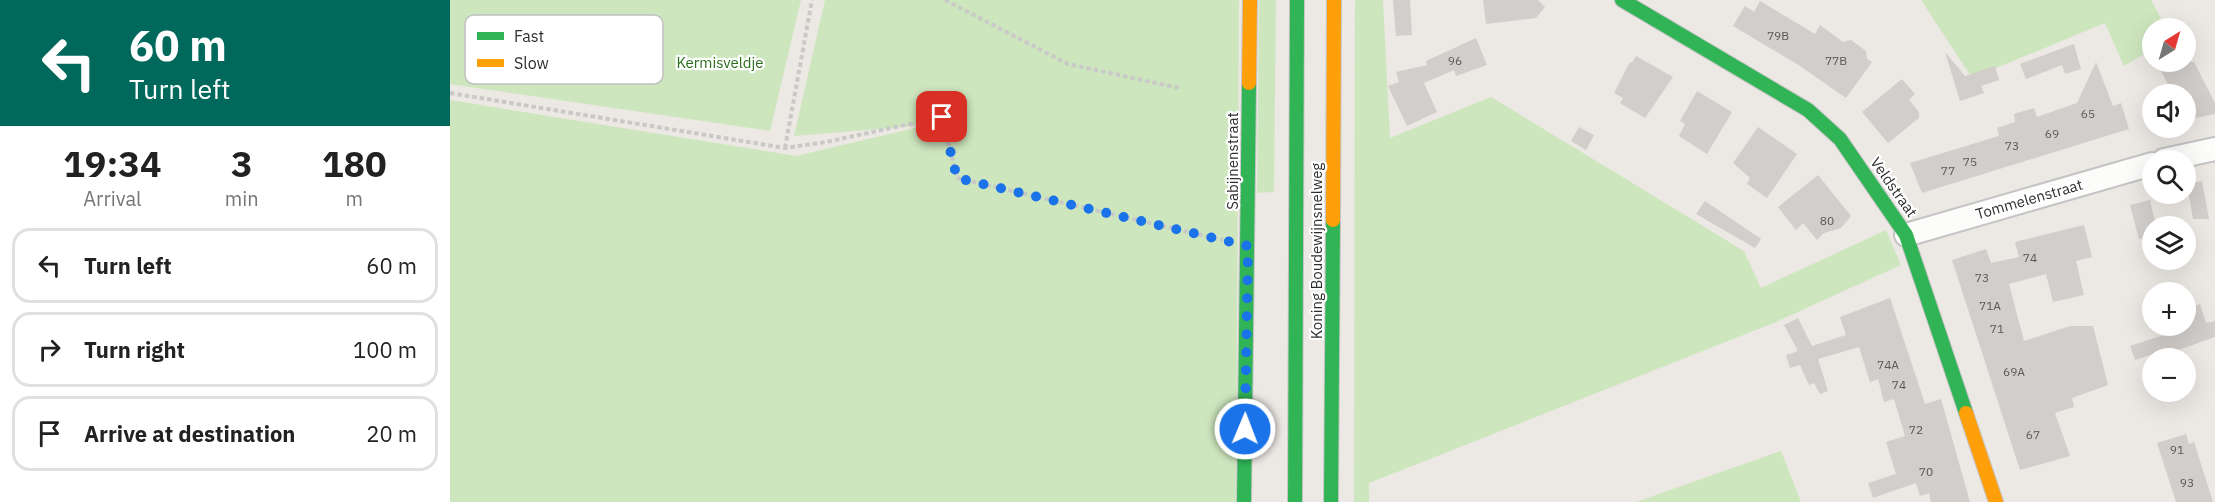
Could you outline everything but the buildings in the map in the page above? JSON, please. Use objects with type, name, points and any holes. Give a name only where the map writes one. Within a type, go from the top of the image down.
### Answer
[{"type":"main road","name":"Sabijnenstraat","points":[[1244,502],[1250,0]]},
{"type":"main road","name":"Koning Boudewijnsnelweg","points":[[1295,502],[1298,0]]},
{"type":"main road","name":"Koning Boudewijnsnelweg","points":[[1331,502],[1334,0]]},
{"type":"main road","name":"Veldstraat","points":[[1622,0],[1808,110],[1825,124],[1846,148],[1906,235],[1996,502]]},
{"type":"street","points":[[2196,153],[2215,149]]},
{"type":"street","name":"Tommelenstraat","points":[[1906,235],[2142,167]]},
{"type":"path","points":[[785,148],[813,0]]},
{"type":"path","points":[[945,0],[1068,64],[1179,88]]},
{"type":"path","points":[[450,93],[785,148],[826,142],[942,117],[957,178],[1248,246]]},
{"type":"green space","name":"Kermisveldje","points":[[450,0],[801,0],[770,131],[450,84]]},
{"type":"green space","points":[[825,0],[1239,0],[1236,502],[450,502],[450,100],[796,156],[927,125],[794,136]]},
{"type":"green space","points":[[1259,0],[1276,0],[1274,192],[1257,193]]},
{"type":"green space","points":[[1355,0],[1383,0],[1390,138],[1491,97],[1744,251],[1761,288],[1886,230],[1901,265],[1776,322],[1369,483],[1369,502],[1354,502]]},
{"type":"green space","points":[[1921,0],[2151,0],[2161,18],[2142,18],[2142,55],[2124,66],[2105,23],[1972,78]]},
{"type":"green space","points":[[1781,451],[1801,502],[1636,502]]},
{"type":"traffic: fast","points":[[1295,502],[1297,0]]},
{"type":"traffic: fast","points":[[1622,0],[1808,110],[1840,139],[1906,235],[1966,413]]},
{"type":"traffic: fast","points":[[1244,502],[1249,83]]},
{"type":"traffic: fast","points":[[1331,502],[1333,220]]},
{"type":"traffic: slow","points":[[1249,83],[1250,0]]},
{"type":"traffic: slow","points":[[1333,220],[1334,0]]},
{"type":"traffic: slow","points":[[1966,413],[1996,502]]},
{"type":"route","points":[[942,117],[957,178],[1248,246],[1245,429]]}]
